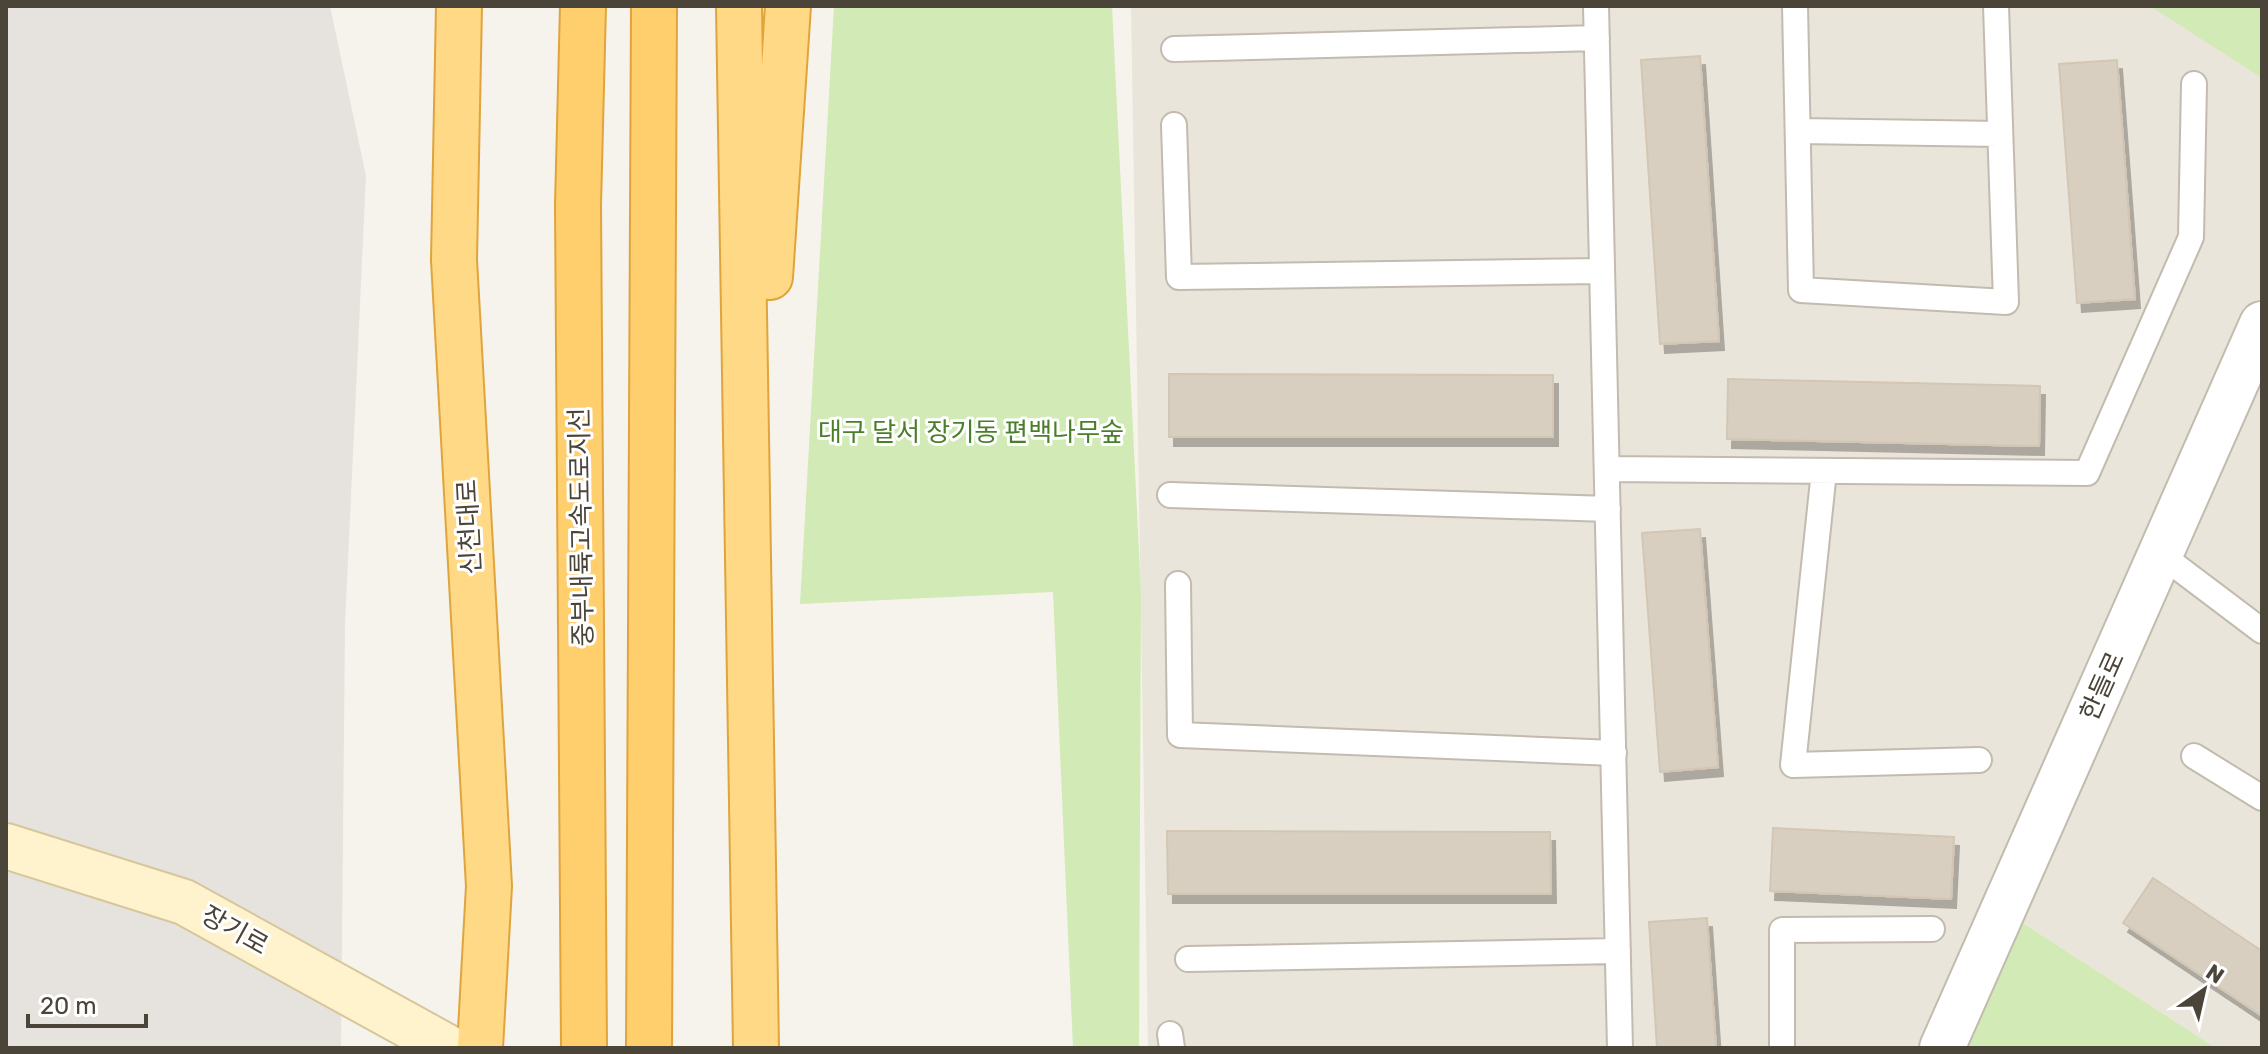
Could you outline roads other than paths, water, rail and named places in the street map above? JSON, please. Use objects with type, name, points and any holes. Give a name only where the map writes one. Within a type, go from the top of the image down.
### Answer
[{"type":"highway","points":[[428,6],[436,139],[454,260]]},
{"type":"highway","name":"신천대로","points":[[459,6],[454,260],[489,886],[480,1048]]},
{"type":"highway","name":"중부내륙고속도로지선","points":[[583,6],[578,205],[584,1048]]},
{"type":"highway","points":[[649,1040],[654,6]]},
{"type":"highway","points":[[739,6],[756,1048]]},
{"type":"highway","points":[[750,587],[788,6]]},
{"type":"main road","name":"장기로","points":[[6,846],[184,902],[449,1048]]},
{"type":"street","name":"한들로","points":[[1942,1048],[2262,324]]},
{"type":"lane","points":[[1596,6],[1620,1048]]},
{"type":"lane","points":[[1795,6],[1801,290],[2006,302],[1996,6]]},
{"type":"lane","points":[[1174,49],[1597,38]]},
{"type":"lane","points":[[1607,469],[2087,473],[2191,237],[2194,84]]},
{"type":"lane","points":[[1174,125],[1179,277],[1602,271]]},
{"type":"lane","points":[[1798,131],[2000,134]]},
{"type":"lane","points":[[1824,471],[1793,765],[1979,760]]},
{"type":"lane","points":[[1170,495],[1608,509]]},
{"type":"lane","points":[[2160,554],[2262,631]]},
{"type":"lane","points":[[1178,584],[1180,735],[1614,753]]},
{"type":"lane","points":[[2194,756],[2262,798]]},
{"type":"lane","points":[[1782,1048],[1782,930],[1932,929]]},
{"type":"lane","points":[[1188,959],[1618,951]]},
{"type":"park label","name":"대구 달서 장기동 편백나무숲","points":[[971,432]]}]
